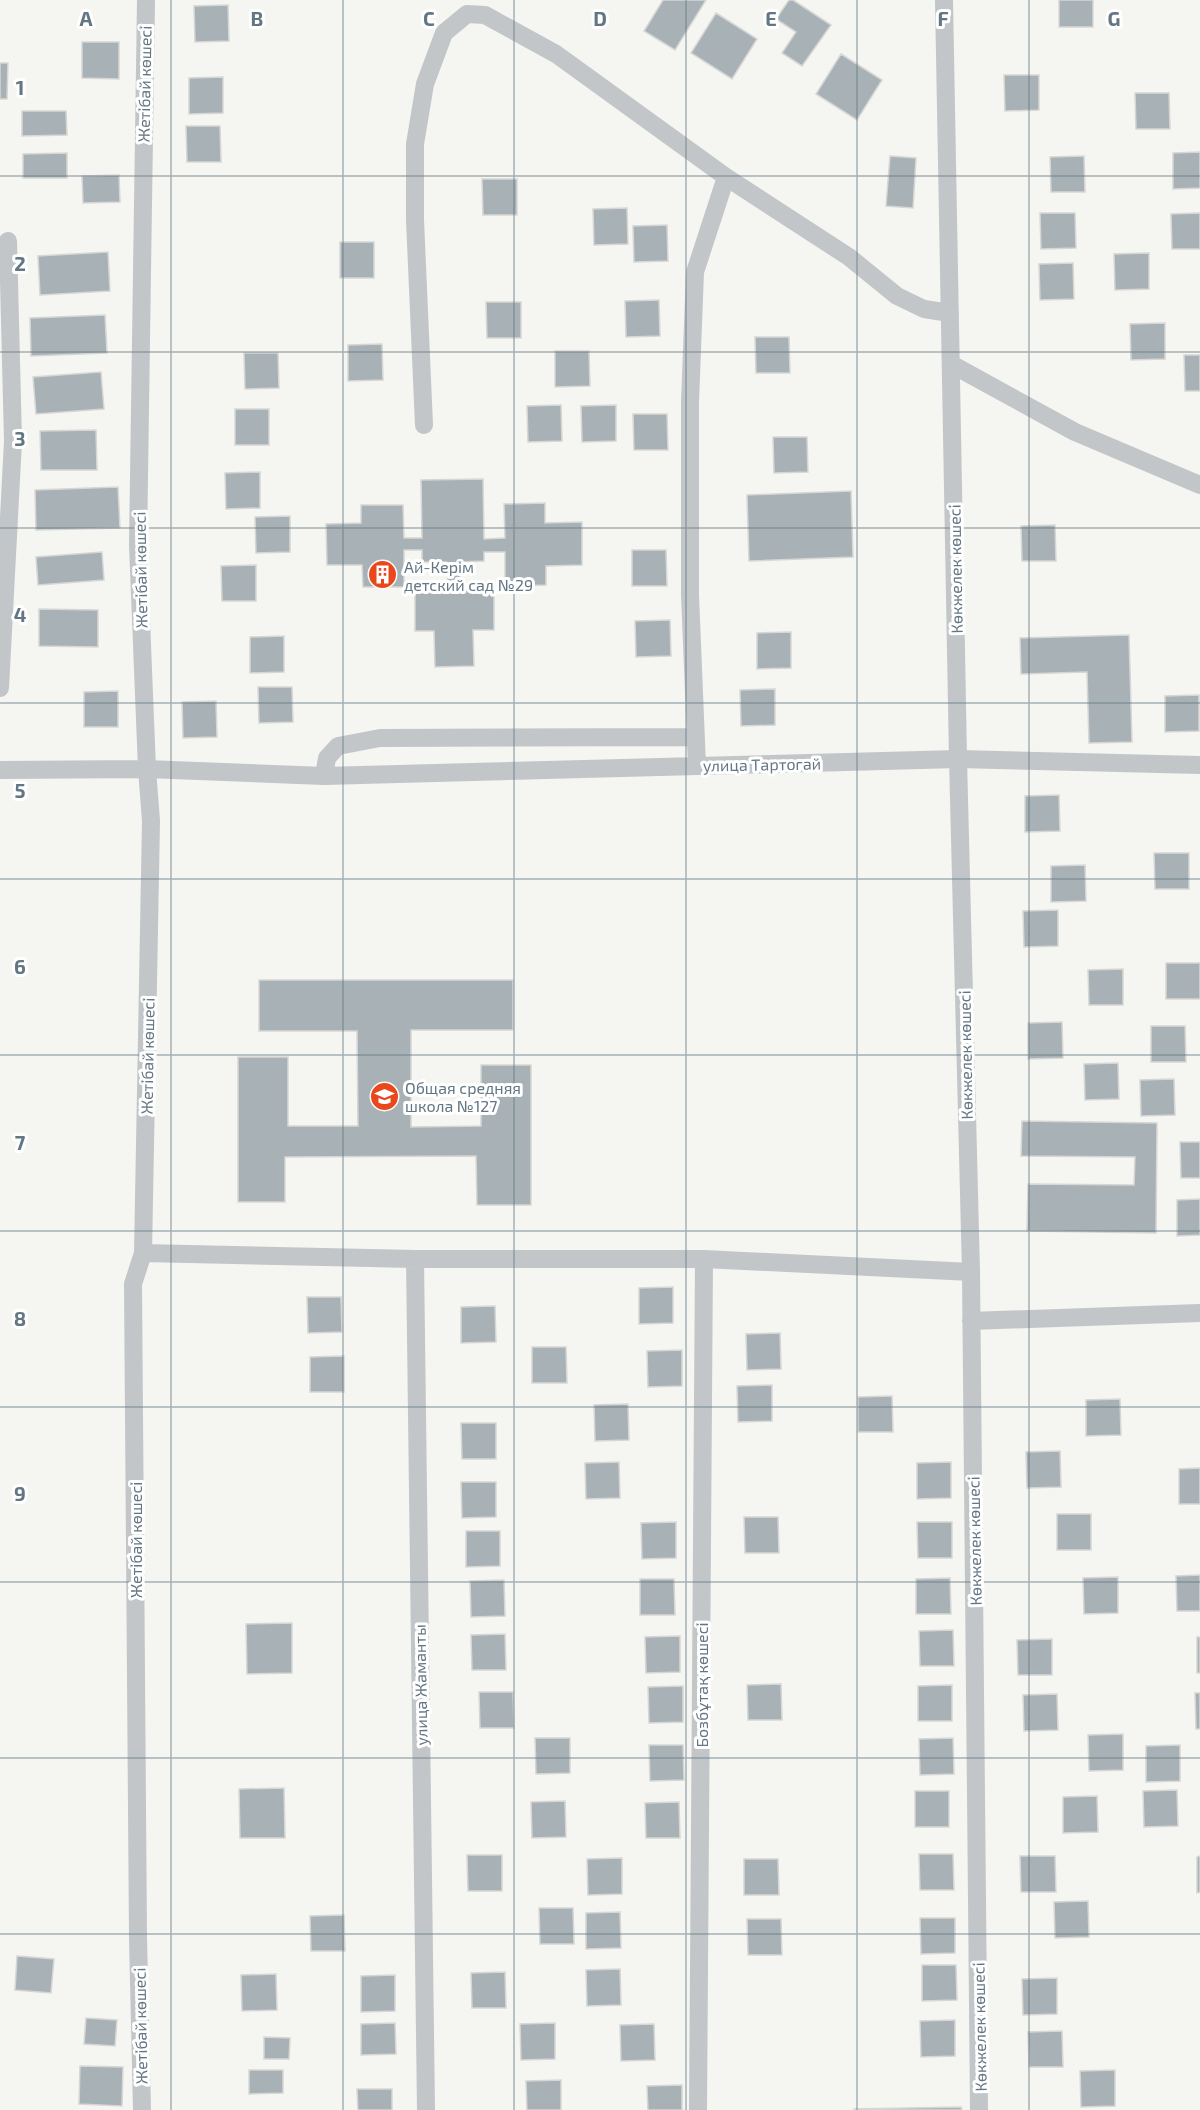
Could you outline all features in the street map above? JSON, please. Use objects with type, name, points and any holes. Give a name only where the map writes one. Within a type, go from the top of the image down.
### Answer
[{"type":"street","name":"Жетібай көшесі","points":[[142,2110],[138,1926],[133,1284],[143,1253],[152,821],[147,769],[138,545],[146,0]]},
{"type":"street","name":"Көкжелек көшесі","points":[[944,0],[958,759],[971,1272],[979,2110]]},
{"type":"street","points":[[424,425],[415,220],[415,144],[425,84],[444,33],[467,15],[485,15],[556,54],[726,177],[849,257],[897,296],[924,309],[950,313]]},
{"type":"street","points":[[698,766],[690,595],[690,402],[695,273],[726,177]]},
{"type":"street","points":[[0,688],[13,441],[8,241]]},
{"type":"street","points":[[951,364],[1075,432],[1200,485]]},
{"type":"street","points":[[324,776],[327,758],[338,746],[380,738],[696,737]]},
{"type":"street","name":"улица Тартогай","points":[[0,770],[147,769],[324,776],[958,759],[1200,765]]},
{"type":"street","points":[[143,1253],[415,1259],[704,1259],[971,1272]]},
{"type":"street","name":"улица Жаманты","points":[[415,1259],[426,2110]]},
{"type":"street","name":"Бозбұтақ көшесі","points":[[698,2110],[704,1259]]},
{"type":"street","points":[[971,1321],[1200,1313]]},
{"type":"building","points":[[663,0],[706,0],[675,50],[644,31]]},
{"type":"building","points":[[789,0],[793,0],[831,25],[802,66],[782,53],[796,32],[776,19]]},
{"type":"building","points":[[1059,0],[1093,0],[1093,27],[1059,27]]},
{"type":"building","points":[[228,5],[229,41],[195,42],[194,6]]},
{"type":"building","points":[[716,13],[757,39],[732,79],[691,53]]},
{"type":"building","points":[[82,42],[119,42],[119,79],[82,78]]},
{"type":"building","points":[[841,54],[882,80],[857,120],[816,94]]},
{"type":"building","points":[[0,63],[8,63],[7,99],[0,99]]},
{"type":"building","points":[[1004,75],[1039,75],[1039,110],[1005,111]]},
{"type":"building","points":[[223,77],[223,113],[189,114],[189,78]]},
{"type":"building","points":[[1135,93],[1169,93],[1170,129],[1136,129]]},
{"type":"building","points":[[22,111],[66,111],[67,135],[22,136]]},
{"type":"building","points":[[186,126],[220,126],[221,162],[187,162]]},
{"type":"building","points":[[1200,152],[1200,188],[1173,189],[1173,153]]},
{"type":"building","points":[[67,153],[67,178],[23,178],[23,154]]},
{"type":"building","points":[[890,156],[916,158],[913,208],[886,206]]},
{"type":"building","points":[[1084,156],[1085,192],[1051,192],[1050,157]]},
{"type":"building","points":[[119,175],[120,202],[83,203],[82,176]]},
{"type":"building","points":[[482,179],[517,179],[517,215],[483,215]]},
{"type":"building","points":[[627,208],[628,244],[594,245],[593,209]]},
{"type":"building","points":[[1040,213],[1075,213],[1076,248],[1041,249]]},
{"type":"building","points":[[1200,213],[1200,249],[1172,249],[1171,214]]},
{"type":"building","points":[[667,225],[668,261],[634,262],[633,226]]},
{"type":"building","points":[[340,242],[374,242],[374,278],[340,278]]},
{"type":"building","points":[[108,252],[110,291],[40,295],[38,256]]},
{"type":"building","points":[[1149,253],[1149,289],[1115,290],[1114,254]]},
{"type":"building","points":[[1073,263],[1074,299],[1040,300],[1039,264]]},
{"type":"building","points":[[659,300],[660,336],[626,337],[625,301]]},
{"type":"building","points":[[486,302],[521,302],[521,338],[487,338]]},
{"type":"building","points":[[105,315],[107,353],[31,356],[30,318]]},
{"type":"building","points":[[1165,323],[1165,359],[1131,360],[1130,324]]},
{"type":"building","points":[[755,337],[789,337],[790,373],[756,373]]},
{"type":"building","points":[[382,344],[383,380],[348,381],[348,345]]},
{"type":"building","points":[[555,351],[589,351],[590,386],[555,387]]},
{"type":"building","points":[[244,353],[278,353],[279,388],[245,389]]},
{"type":"building","points":[[1184,355],[1200,355],[1200,391],[1185,391]]},
{"type":"building","points":[[101,372],[104,409],[36,414],[33,377]]},
{"type":"building","points":[[561,405],[562,441],[528,442],[527,406]]},
{"type":"building","points":[[616,405],[616,441],[582,442],[581,406]]},
{"type":"building","points":[[235,409],[269,409],[269,445],[235,445]]},
{"type":"building","points":[[633,414],[667,414],[668,450],[634,450]]},
{"type":"building","points":[[96,430],[97,470],[41,470],[40,431]]},
{"type":"building","points":[[773,437],[807,437],[808,472],[774,473]]},
{"type":"building","points":[[260,472],[260,508],[226,509],[225,473]]},
{"type":"building","name":"Ай-Керім детский сад №29","points":[[483,479],[484,539],[505,538],[504,504],[545,503],[545,523],[582,522],[582,565],[546,566],[546,585],[505,586],[505,552],[484,552],[484,561],[460,562],[460,590],[494,589],[494,630],[473,630],[474,666],[435,667],[434,631],[415,631],[415,590],[448,590],[447,562],[422,562],[422,550],[404,550],[404,587],[363,587],[362,565],[327,565],[326,524],[361,523],[361,505],[403,505],[404,538],[422,538],[421,480]]},
{"type":"building","points":[[118,487],[120,528],[36,530],[35,490]]},
{"type":"building","points":[[851,491],[853,557],[749,561],[747,495]]},
{"type":"building","points":[[290,516],[290,552],[256,553],[255,517]]},
{"type":"building","points":[[1055,525],[1056,561],[1022,561],[1021,526]]},
{"type":"building","points":[[632,550],[666,550],[667,586],[632,586]]},
{"type":"building","points":[[102,552],[104,580],[38,585],[36,557]]},
{"type":"building","points":[[256,565],[256,601],[222,601],[221,566]]},
{"type":"building","points":[[39,609],[98,610],[98,647],[39,646]]},
{"type":"building","points":[[670,620],[671,656],[636,657],[635,621]]},
{"type":"building","points":[[791,632],[791,668],[757,669],[757,633]]},
{"type":"building","points":[[1129,635],[1132,742],[1089,743],[1087,672],[1021,674],[1020,638]]},
{"type":"building","points":[[284,636],[284,672],[250,673],[250,637]]},
{"type":"building","points":[[258,687],[292,687],[293,722],[259,723]]},
{"type":"building","points":[[775,689],[775,725],[741,726],[740,690]]},
{"type":"building","points":[[118,691],[118,727],[84,727],[84,692]]},
{"type":"building","points":[[1199,695],[1199,731],[1165,732],[1165,696]]},
{"type":"building","points":[[216,701],[217,737],[183,738],[182,702]]},
{"type":"building","points":[[1059,795],[1060,831],[1025,832],[1025,796]]},
{"type":"building","points":[[1154,853],[1189,853],[1189,889],[1155,889]]},
{"type":"building","points":[[1085,865],[1086,901],[1051,902],[1051,866]]},
{"type":"building","points":[[1058,910],[1058,946],[1024,947],[1023,911]]},
{"type":"building","points":[[1166,963],[1200,963],[1200,999],[1166,999]]},
{"type":"building","points":[[1123,969],[1123,1005],[1089,1005],[1088,970]]},
{"type":"building","name":"Общая средняя школа №127","points":[[259,980],[513,980],[513,1030],[411,1030],[411,1127],[481,1126],[481,1065],[531,1065],[531,1205],[477,1205],[476,1156],[285,1157],[285,1202],[238,1202],[238,1057],[288,1057],[288,1126],[358,1126],[357,1031],[259,1031]]},
{"type":"building","points":[[1062,1022],[1063,1058],[1028,1059],[1028,1023]]},
{"type":"building","points":[[1151,1026],[1185,1026],[1186,1062],[1151,1062]]},
{"type":"building","points":[[1118,1063],[1119,1099],[1085,1100],[1084,1064]]},
{"type":"building","points":[[1174,1079],[1175,1115],[1141,1116],[1140,1080]]},
{"type":"building","points":[[1022,1121],[1157,1123],[1156,1233],[1027,1231],[1028,1184],[1134,1185],[1135,1157],[1021,1156]]},
{"type":"building","points":[[1180,1142],[1200,1142],[1200,1178],[1181,1178]]},
{"type":"building","points":[[1200,1199],[1200,1235],[1177,1236],[1177,1200]]},
{"type":"building","points":[[673,1287],[673,1323],[639,1324],[639,1288]]},
{"type":"building","points":[[307,1297],[341,1297],[342,1332],[308,1333]]},
{"type":"building","points":[[495,1306],[496,1342],[461,1343],[461,1307]]},
{"type":"building","points":[[780,1333],[781,1369],[747,1370],[746,1334]]},
{"type":"building","points":[[532,1347],[566,1347],[567,1383],[532,1383]]},
{"type":"building","points":[[682,1350],[682,1386],[648,1387],[647,1351]]},
{"type":"building","points":[[344,1356],[344,1392],[310,1392],[310,1357]]},
{"type":"building","points":[[772,1385],[772,1421],[738,1422],[737,1386]]},
{"type":"building","points":[[892,1396],[893,1432],[858,1432],[858,1397]]},
{"type":"building","points":[[1120,1399],[1121,1435],[1086,1436],[1086,1400]]},
{"type":"building","points":[[628,1404],[629,1440],[595,1441],[594,1405]]},
{"type":"building","points":[[461,1423],[496,1423],[496,1459],[462,1459]]},
{"type":"building","points":[[1060,1451],[1061,1487],[1027,1488],[1026,1452]]},
{"type":"building","points":[[619,1462],[620,1498],[586,1499],[585,1463]]},
{"type":"building","points":[[951,1462],[951,1498],[917,1499],[917,1463]]},
{"type":"building","points":[[1200,1468],[1200,1504],[1179,1504],[1179,1469]]},
{"type":"building","points":[[461,1482],[496,1482],[496,1517],[462,1518]]},
{"type":"building","points":[[1057,1514],[1091,1514],[1091,1550],[1057,1550]]},
{"type":"building","points":[[744,1517],[778,1517],[779,1553],[745,1553]]},
{"type":"building","points":[[676,1522],[676,1558],[642,1559],[641,1523]]},
{"type":"building","points":[[917,1522],[952,1522],[952,1558],[918,1558]]},
{"type":"building","points":[[466,1531],[500,1531],[500,1566],[466,1567]]},
{"type":"building","points":[[1200,1575],[1200,1611],[1177,1611],[1176,1576]]},
{"type":"building","points":[[1118,1577],[1118,1613],[1084,1614],[1083,1578]]},
{"type":"building","points":[[950,1578],[951,1614],[916,1614],[916,1579]]},
{"type":"building","points":[[640,1579],[674,1579],[675,1615],[640,1615]]},
{"type":"building","points":[[504,1580],[505,1616],[471,1617],[470,1581]]},
{"type":"building","points":[[292,1623],[292,1673],[247,1674],[246,1624]]},
{"type":"building","points":[[953,1630],[954,1666],[920,1666],[919,1631]]},
{"type":"building","points":[[505,1634],[506,1670],[472,1670],[471,1635]]},
{"type":"building","points":[[680,1636],[680,1672],[646,1673],[645,1637]]},
{"type":"building","points":[[1197,1637],[1200,1637],[1200,1673],[1197,1673]]},
{"type":"building","points":[[1052,1639],[1052,1675],[1018,1675],[1017,1640]]},
{"type":"building","points":[[781,1684],[782,1720],[748,1720],[747,1685]]},
{"type":"building","points":[[952,1685],[952,1721],[918,1721],[918,1686]]},
{"type":"building","points":[[683,1686],[683,1722],[649,1723],[648,1687]]},
{"type":"building","points":[[479,1692],[513,1692],[514,1728],[480,1728]]},
{"type":"building","points":[[1195,1693],[1200,1693],[1200,1729],[1196,1729]]},
{"type":"building","points":[[1057,1694],[1058,1730],[1024,1731],[1023,1695]]},
{"type":"building","points":[[1123,1734],[1123,1770],[1089,1771],[1088,1735]]},
{"type":"building","points":[[535,1738],[570,1738],[570,1773],[536,1774]]},
{"type":"building","points":[[953,1738],[954,1774],[920,1775],[919,1739]]},
{"type":"building","points":[[649,1745],[683,1745],[684,1780],[650,1781]]},
{"type":"building","points":[[1180,1745],[1180,1781],[1146,1782],[1146,1746]]},
{"type":"building","points":[[284,1788],[285,1838],[240,1838],[239,1789]]},
{"type":"building","points":[[1177,1790],[1178,1826],[1144,1827],[1143,1791]]},
{"type":"building","points":[[915,1791],[949,1791],[949,1827],[915,1827]]},
{"type":"building","points":[[1097,1796],[1098,1832],[1063,1833],[1063,1797]]},
{"type":"building","points":[[565,1801],[566,1837],[532,1838],[531,1802]]},
{"type":"building","points":[[679,1802],[680,1838],[646,1838],[645,1803]]},
{"type":"building","points":[[919,1854],[953,1854],[954,1890],[920,1890]]},
{"type":"building","points":[[467,1855],[502,1855],[502,1891],[468,1891]]},
{"type":"building","points":[[1020,1856],[1055,1856],[1056,1892],[1021,1892]]},
{"type":"building","points":[[1200,1856],[1200,1892],[1197,1893],[1197,1857]]},
{"type":"building","points":[[622,1858],[622,1894],[588,1895],[587,1859]]},
{"type":"building","points":[[744,1859],[778,1859],[779,1895],[744,1895]]},
{"type":"building","points":[[1088,1901],[1089,1937],[1055,1938],[1054,1902]]},
{"type":"building","points":[[539,1908],[573,1908],[574,1944],[540,1944]]},
{"type":"building","points":[[620,1912],[621,1948],[586,1949],[586,1913]]},
{"type":"building","points":[[344,1915],[345,1951],[311,1951],[310,1916]]},
{"type":"building","points":[[920,1918],[955,1918],[955,1953],[921,1954]]},
{"type":"building","points":[[747,1919],[781,1919],[782,1955],[748,1955]]},
{"type":"building","points":[[17,1956],[54,1959],[51,1993],[15,1990]]},
{"type":"building","points":[[922,1965],[956,1965],[957,2000],[922,2001]]},
{"type":"building","points":[[620,1969],[621,2005],[587,2006],[586,1970]]},
{"type":"building","points":[[505,1972],[506,2008],[472,2008],[471,1973]]},
{"type":"building","points":[[276,1974],[277,2010],[242,2011],[241,1975]]},
{"type":"building","points":[[395,1975],[395,2011],[361,2012],[361,1976]]},
{"type":"building","points":[[1057,1978],[1057,2014],[1023,2015],[1022,1979]]},
{"type":"building","points":[[86,2018],[117,2020],[115,2046],[84,2044]]},
{"type":"building","points":[[955,2020],[955,2056],[921,2057],[920,2021]]},
{"type":"building","points":[[395,2023],[396,2054],[361,2055],[361,2024]]},
{"type":"building","points":[[555,2023],[555,2059],[521,2060],[520,2024]]},
{"type":"building","points":[[654,2024],[655,2060],[621,2061],[620,2025]]},
{"type":"building","points":[[1062,2031],[1063,2067],[1029,2067],[1028,2032]]},
{"type":"building","points":[[264,2037],[290,2038],[289,2059],[264,2059]]},
{"type":"building","points":[[80,2066],[123,2067],[122,2106],[79,2104]]},
{"type":"building","points":[[249,2070],[283,2070],[283,2093],[249,2094]]},
{"type":"building","points":[[1115,2070],[1115,2106],[1081,2107],[1080,2071]]},
{"type":"building","points":[[561,2080],[561,2110],[527,2110],[526,2081]]},
{"type":"building","points":[[682,2085],[682,2110],[648,2110],[647,2086]]},
{"type":"building","points":[[357,2089],[392,2089],[392,2110],[358,2110]]},
{"type":"building","points":[[961,2107],[962,2110],[854,2110],[854,2109]]},
{"type":"place","name":"Ай-Керім детский сад №29","points":[[383,575]]},
{"type":"place","name":"Общая средняя школа №127","points":[[384,1096]]}]
